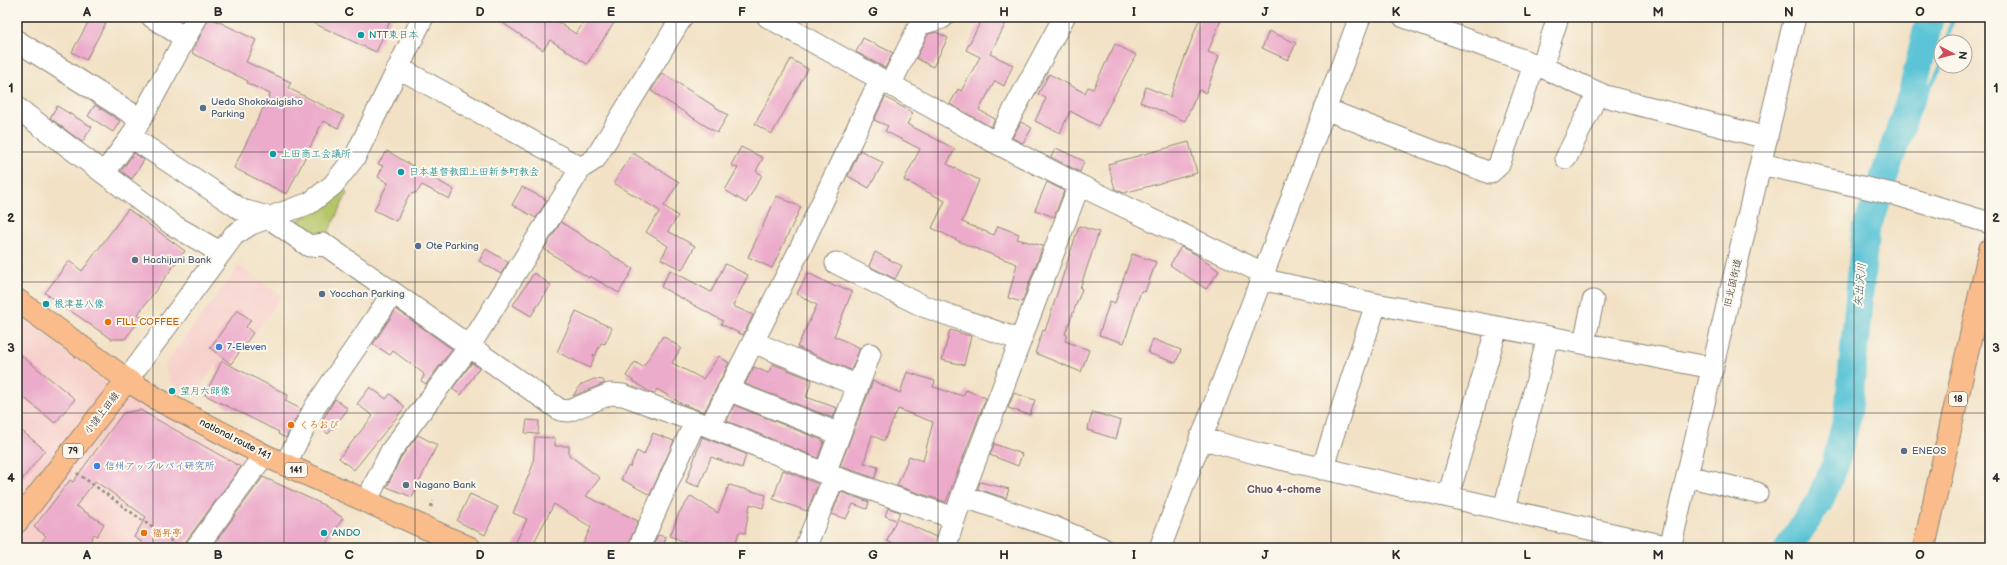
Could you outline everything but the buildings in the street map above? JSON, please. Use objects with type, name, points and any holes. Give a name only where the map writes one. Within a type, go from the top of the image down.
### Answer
[{"type":"main road","name":"18","points":[[1924,548],[1990,249]]},
{"type":"main road","name":"national route 141","points":[[17,300],[128,380],[157,398],[264,455],[470,548]]},
{"type":"main road","name":"小諸上田線","points":[[17,522],[128,380]]},
{"type":"street","points":[[152,17],[186,38]]},
{"type":"street","points":[[104,173],[135,128],[197,17]]},
{"type":"street","points":[[128,380],[220,252],[234,235],[251,224],[310,203],[334,185],[355,157],[423,17]]},
{"type":"street","points":[[366,502],[391,451],[469,347],[581,168],[596,159],[682,17]]},
{"type":"street","points":[[768,17],[996,143],[1262,276],[1376,304],[1713,368]]},
{"type":"street","points":[[996,143],[1064,17]]},
{"type":"street","points":[[1160,548],[1200,438],[1360,17]]},
{"type":"street","points":[[1404,17],[1538,66],[1598,93],[1767,138]]},
{"type":"street","points":[[1325,109],[1490,173],[1499,165],[1558,17]]},
{"type":"street","name":"旧北国街道","points":[[1671,548],[1795,17]]},
{"type":"street","points":[[639,548],[702,424],[728,390],[885,83],[920,24],[942,18]]},
{"type":"street","points":[[17,41],[135,128],[242,210],[268,217],[309,246],[324,244],[560,410],[569,411],[610,394],[623,395],[702,424],[830,475],[954,518]]},
{"type":"street","points":[[399,68],[581,168]]},
{"type":"street","points":[[1566,158],[1598,93]]},
{"type":"street","points":[[19,113],[104,173],[173,225],[220,252]]},
{"type":"street","points":[[1761,164],[1897,195],[1990,223]]},
{"type":"street","points":[[945,548],[962,496],[1079,185]]},
{"type":"street","points":[[836,263],[924,306],[1020,340]]},
{"type":"street","points":[[285,464],[315,407],[393,293]]},
{"type":"street","points":[[1584,344],[1593,301]]},
{"type":"street","points":[[1322,469],[1376,304]]},
{"type":"street","points":[[1448,497],[1497,327]]},
{"type":"street","points":[[1504,509],[1548,337]]},
{"type":"street","points":[[752,342],[858,386]]},
{"type":"street","points":[[805,548],[830,475],[840,434],[870,354]]},
{"type":"street","points":[[728,390],[840,434]]},
{"type":"street","points":[[1200,438],[1322,469],[1671,548]]},
{"type":"street","points":[[196,548],[264,455]]},
{"type":"street","points":[[1687,476],[1757,493]]},
{"type":"street","points":[[962,496],[1054,527],[1102,548]]},
{"type":"path","points":[[63,463],[181,548]]},
{"type":"path","points":[[431,507],[433,501]]},
{"type":"shaded area","points":[[239,266],[282,296],[227,373],[214,366],[195,396],[169,381],[165,364]]},
{"type":"shaded area","points":[[17,313],[112,387],[249,461],[182,548],[17,548]]},
{"type":"green space","points":[[345,190],[347,194],[326,237],[316,241],[292,223],[309,214],[341,191]]},
{"type":"waterway","name":"矢出沢川","points":[[1788,548],[1819,502],[1835,465],[1848,414],[1865,234],[1912,93],[1930,17]]},
{"type":"waterway","points":[[1949,34],[1953,17]]},
{"type":"waterway","points":[[1906,109],[1922,102],[1937,74]]},
{"type":"place","name":"NTT東日本","points":[[361,35]]},
{"type":"place","name":"Ueda Shokokaigisho Parking","points":[[203,108]]},
{"type":"place","name":"上田商工会議所","points":[[273,154]]},
{"type":"place","name":"日本基督教団上田新参町教会","points":[[401,172]]},
{"type":"place","name":"Ote Parking","points":[[418,246]]},
{"type":"place","name":"Hachijuni Bank","points":[[135,260]]},
{"type":"place","name":"Yocchan Parking","points":[[322,294]]},
{"type":"place","name":"根津甚八像","points":[[46,304]]},
{"type":"place","name":"FILL COFFEE","points":[[108,322]]},
{"type":"place","name":"7-Eleven","points":[[219,347]]},
{"type":"place","name":"望月六郎像","points":[[172,391]]},
{"type":"place","name":"くろおび","points":[[291,425]]},
{"type":"place","name":"ENEOS","points":[[1904,451]]},
{"type":"place","name":"信州アップルパイ研究所","points":[[97,466]]},
{"type":"place","name":"Nagano Bank","points":[[406,485]]},
{"type":"place","name":"福昇亭","points":[[144,533]]},
{"type":"place","name":"ANDO","points":[[324,533]]},
{"type":"district","name":"Chuo 4-chome","points":[[1284,489]]}]
